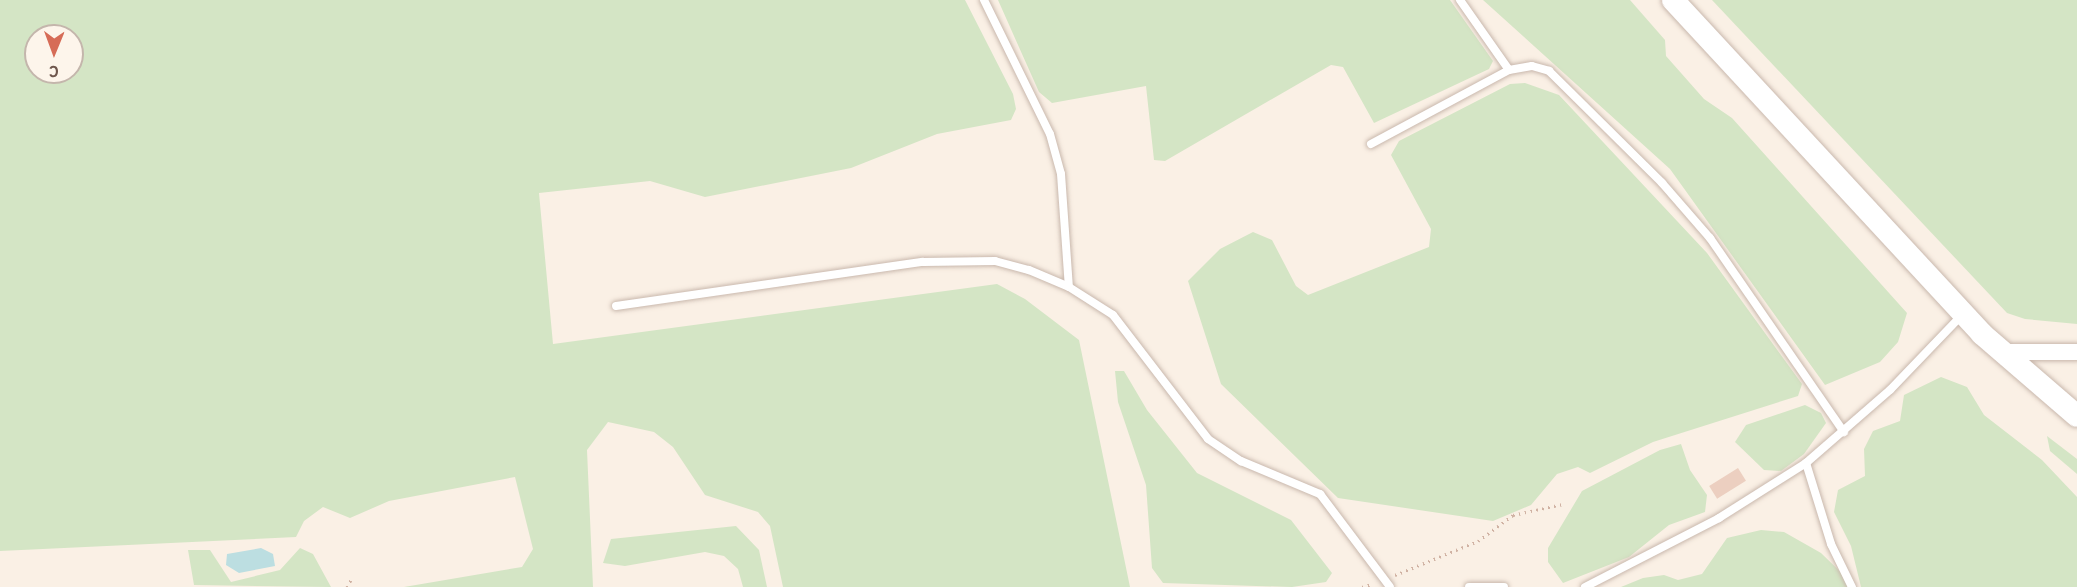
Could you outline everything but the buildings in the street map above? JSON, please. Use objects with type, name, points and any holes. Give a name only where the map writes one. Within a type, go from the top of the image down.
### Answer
[{"type":"main road","points":[[1673,0],[1963,314],[2002,352],[2077,416]]},
{"type":"street","points":[[2002,352],[2077,352]]},
{"type":"lane","points":[[984,0],[1050,134],[1061,174],[1069,287]]},
{"type":"lane","points":[[1460,0],[1509,70]]},
{"type":"lane","points":[[1371,144],[1509,70],[1532,66],[1549,71],[1662,183],[1710,238],[1844,432]]},
{"type":"lane","points":[[615,306],[923,262],[971,259],[1029,270],[1069,287],[1113,315],[1134,337],[1180,408],[1208,440],[1241,461],[1320,494],[1381,580],[1390,587]]},
{"type":"lane","points":[[1585,587],[1719,518],[1806,463],[1844,432],[1963,314]]},
{"type":"lane","points":[[1806,463],[1831,544],[1852,587]]},
{"type":"lane","points":[[1469,587],[1504,587]]},
{"type":"path","points":[[1362,587],[1478,541],[1513,515],[1563,504]]},
{"type":"path","points":[[347,587],[352,578]]},
{"type":"green space","points":[[0,0],[965,0],[1013,94],[1016,109],[1011,120],[937,134],[851,168],[705,197],[650,181],[539,193],[553,344],[997,284],[1025,299],[1079,340],[1130,587],[783,587],[770,526],[758,512],[705,495],[673,447],[654,432],[608,422],[587,450],[593,587],[404,587],[522,567],[533,549],[515,477],[389,501],[350,518],[323,507],[304,521],[296,537],[0,551]]},
{"type":"green space","points":[[998,0],[1450,0],[1493,61],[1489,69],[1374,123],[1343,67],[1331,65],[1165,161],[1154,160],[1146,86],[1052,103],[1039,92]]},
{"type":"green space","points":[[1483,0],[1630,0],[1665,40],[1666,56],[1704,99],[1732,118],[1907,313],[1898,342],[1880,362],[1825,385],[1670,169]]},
{"type":"green space","points":[[1712,0],[2077,0],[2077,324],[2025,319],[2007,313]]},
{"type":"green space","points":[[1525,83],[1559,95],[1707,253],[1802,384],[1798,396],[1653,442],[1590,473],[1578,467],[1557,474],[1531,505],[1493,521],[1338,498],[1221,384],[1188,281],[1220,249],[1253,232],[1272,240],[1296,286],[1308,295],[1429,247],[1431,229],[1391,155],[1399,141],[1510,84]]},
{"type":"green space","points":[[1115,371],[1124,371],[1147,410],[1197,473],[1291,520],[1332,573],[1326,582],[1292,587],[1163,583],[1152,568],[1146,485],[1118,402]]},
{"type":"green space","points":[[1941,377],[1967,387],[1984,415],[2042,460],[2077,497],[2077,587],[1861,587],[1851,546],[1834,512],[1838,490],[1865,476],[1864,449],[1873,431],[1900,421],[1904,395]]},
{"type":"green space","points":[[1805,405],[1821,413],[1826,423],[1804,454],[1781,471],[1764,470],[1735,442],[1746,425]]},
{"type":"green space","points":[[2047,436],[2077,459],[2077,474],[2050,451]]},
{"type":"green space","points":[[1681,444],[1690,470],[1707,495],[1705,512],[1669,525],[1629,557],[1563,583],[1548,562],[1548,548],[1582,491],[1660,450]]},
{"type":"green space","points":[[736,526],[759,550],[767,587],[743,587],[738,569],[724,556],[705,552],[625,566],[603,563],[611,539]]},
{"type":"green space","points":[[1761,530],[1784,532],[1821,553],[1856,587],[1621,587],[1643,578],[1664,575],[1678,580],[1702,574],[1727,538]]},
{"type":"green space","points":[[300,548],[313,554],[331,587],[194,585],[188,550],[210,550],[231,582],[280,570]]},
{"type":"water","points":[[261,548],[273,554],[275,566],[239,573],[226,565],[227,554]]}]
